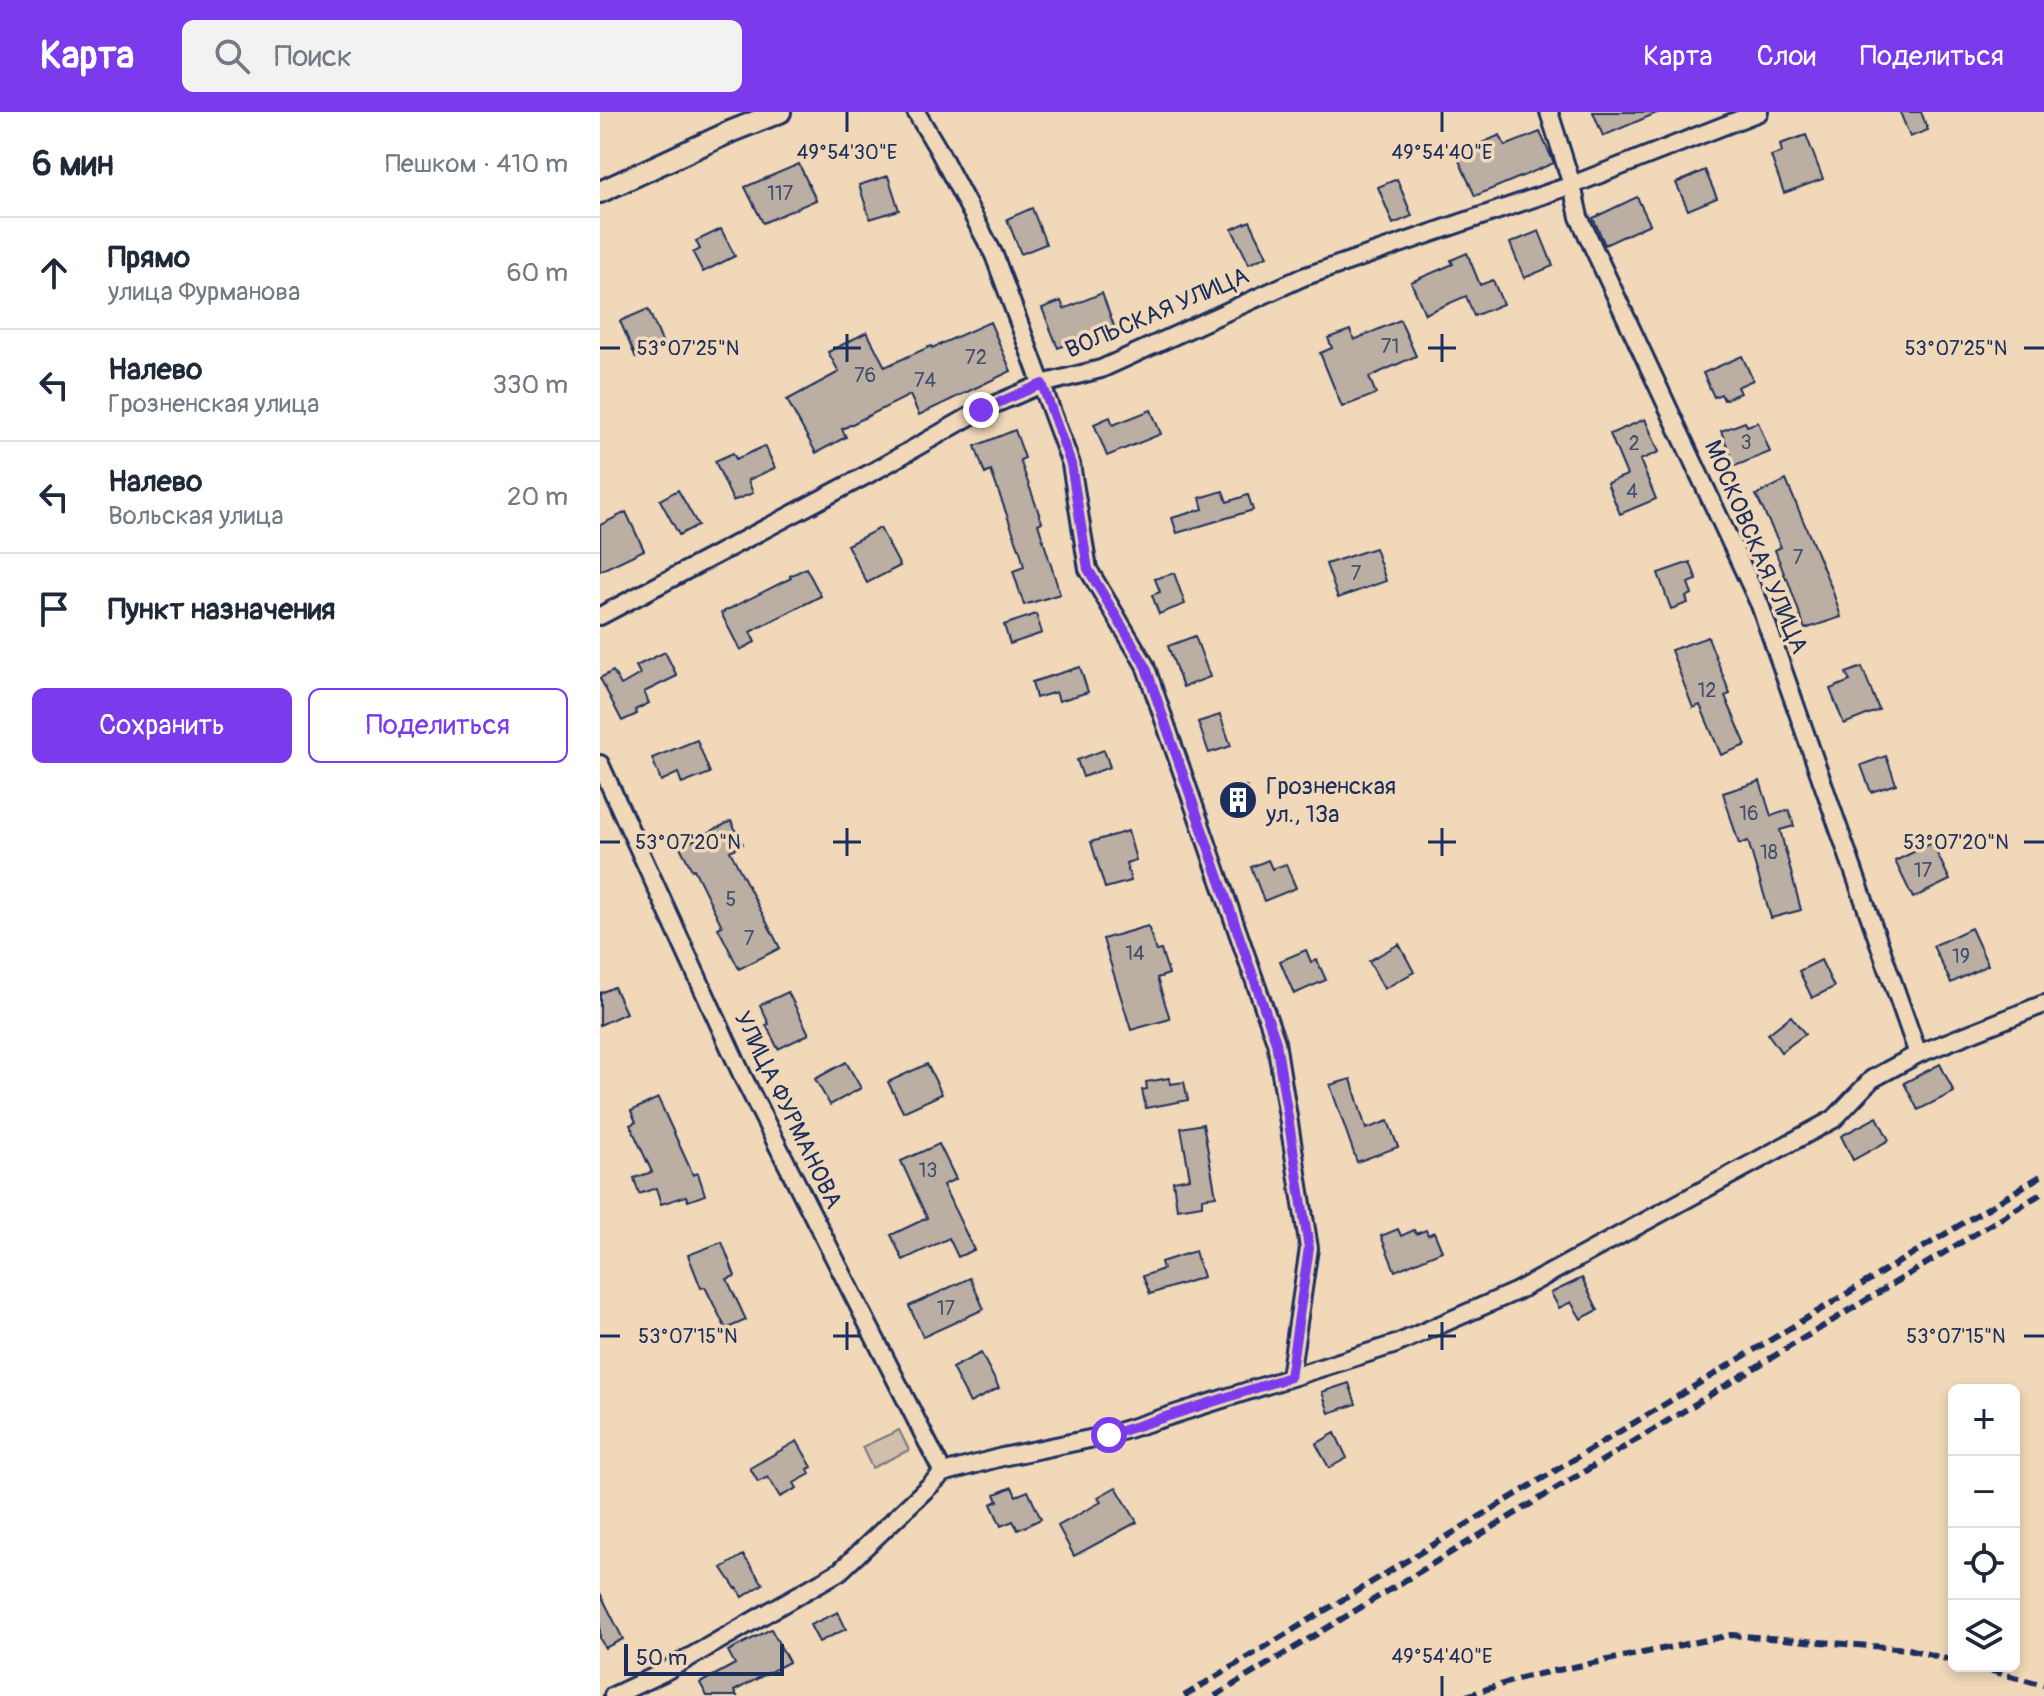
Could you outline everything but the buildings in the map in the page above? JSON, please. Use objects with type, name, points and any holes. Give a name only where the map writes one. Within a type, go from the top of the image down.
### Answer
[{"type":"street","points":[[600,192],[780,112]]},
{"type":"street","points":[[916,112],[994,255],[1071,464],[1088,569],[1145,665],[1276,1042],[1309,1248],[1290,1377]]},
{"type":"street","name":"МОСКОВСКАЯ УЛИЦА","points":[[1549,112],[1579,217],[1760,605],[1918,1054]]},
{"type":"street","name":"ВОЛЬСКАЯ УЛИЦА","points":[[600,616],[878,469],[981,410],[1042,384],[1101,369],[1303,277],[1572,185],[1759,112]]},
{"type":"street","name":"УЛИЦА ФУРМАНОВА","points":[[600,764],[743,1077],[943,1473]]},
{"type":"street","points":[[613,1696],[664,1672],[840,1571],[943,1473],[1002,1457],[1109,1435],[1396,1344],[1517,1291],[1834,1119],[1872,1079],[1918,1054],[2044,1004]]},
{"type":"shaded area","points":[[899,1430],[909,1450],[872,1468],[862,1447]]},
{"type":"railway","points":[[1184,1696],[2044,1174]]},
{"type":"railway","points":[[1215,1696],[2044,1192]]},
{"type":"railway","points":[[1466,1696],[1524,1677],[1731,1635],[1909,1649],[1948,1659]]},
{"type":"railway","points":[[1995,1672],[2044,1685]]},
{"type":"place","name":"Грозненская ул., 13а","points":[[1238,800]]},
{"type":"route","points":[[981,410],[1042,384],[1071,464],[1088,569],[1145,665],[1276,1042],[1309,1248],[1290,1377],[1109,1435]]}]
